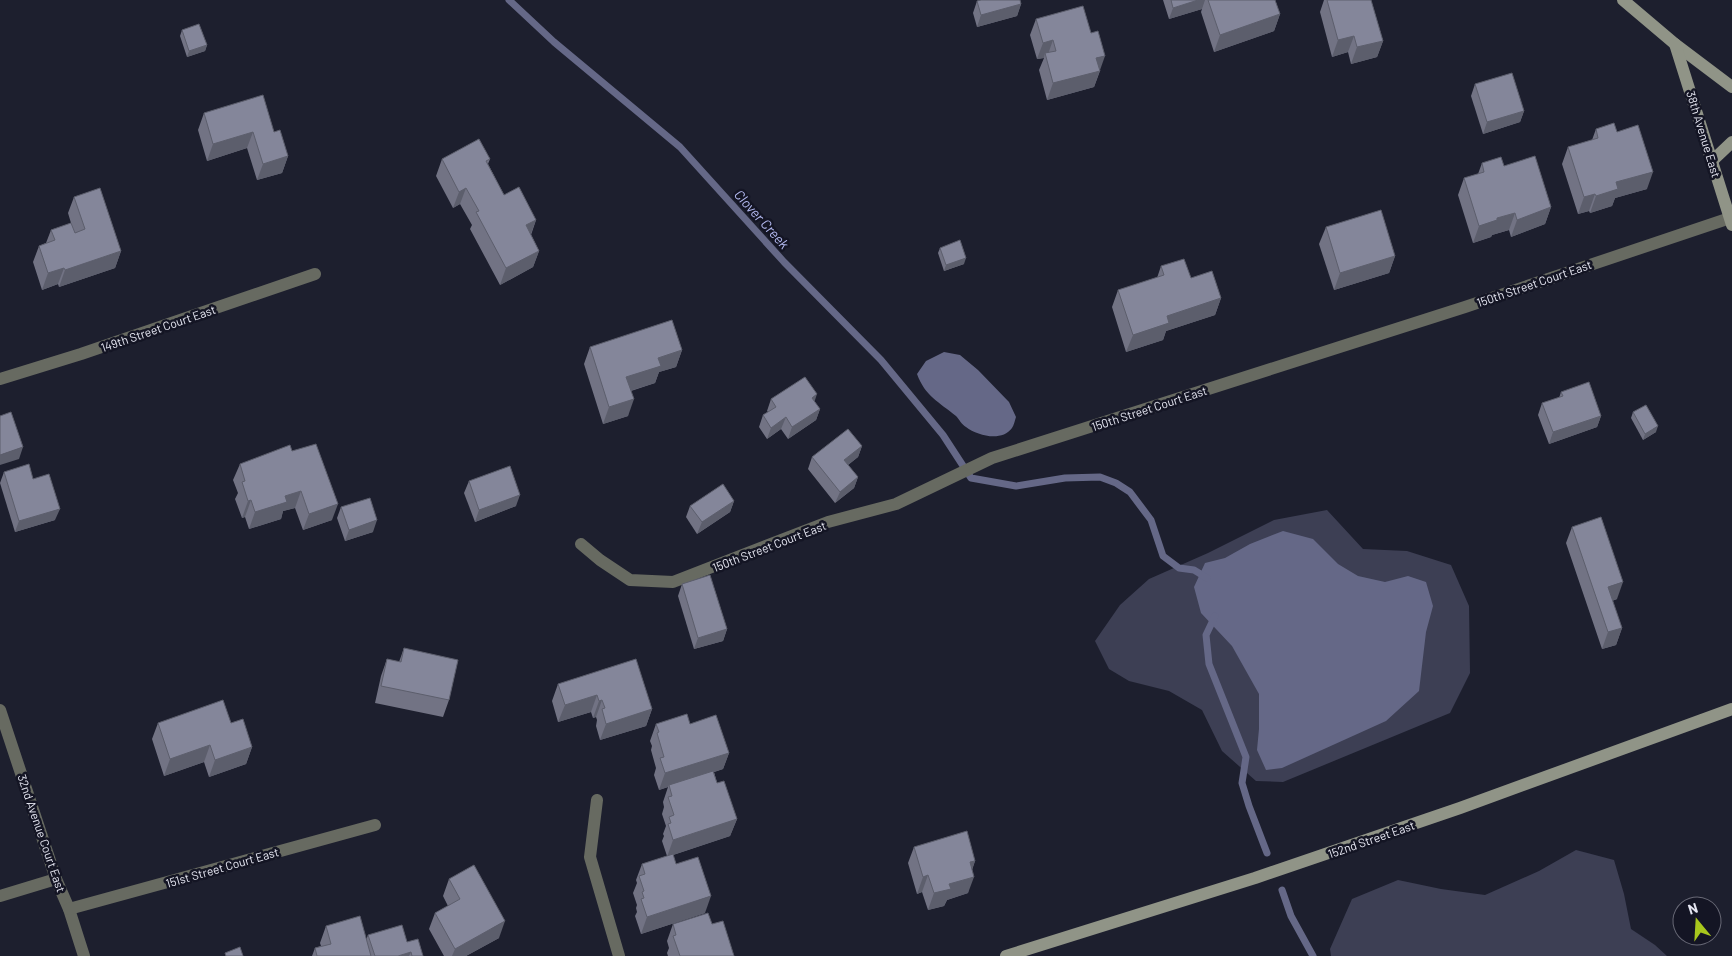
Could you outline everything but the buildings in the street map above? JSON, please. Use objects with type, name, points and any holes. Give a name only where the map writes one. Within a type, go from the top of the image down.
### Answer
[{"type":"main road","points":[[1623,0],[1732,87]]},
{"type":"main road","name":"38th Avenue East","points":[[1676,44],[1731,222]]},
{"type":"main road","points":[[1712,161],[1732,142]]},
{"type":"main road","name":"152nd Street East","points":[[1006,956],[1272,872],[1460,808],[1732,709]]},
{"type":"street","name":"150th Street Court East","points":[[581,544],[600,560],[630,580],[672,582],[828,522],[896,504],[992,458],[1731,222]]},
{"type":"street","name":"149th Street Court East","points":[[0,379],[90,351],[315,274]]},
{"type":"street","name":"32nd Avenue Court East","points":[[0,710],[56,879],[69,909],[84,956]]},
{"type":"street","points":[[597,800],[590,857],[619,956]]},
{"type":"street","name":"151st Street Court East","points":[[69,909],[375,824]]},
{"type":"street","points":[[0,896],[56,879]]},
{"type":"shaded area","points":[[944,352],[960,355],[978,370],[1009,402],[1016,417],[1013,427],[1008,432],[1002,435],[990,436],[971,430],[963,425],[956,416],[933,398],[924,388],[917,374],[926,361]]},
{"type":"shaded area","points":[[1327,510],[1363,549],[1407,551],[1451,565],[1469,606],[1470,673],[1450,713],[1283,782],[1256,781],[1222,751],[1202,710],[1169,691],[1129,681],[1109,669],[1095,641],[1120,605],[1149,579],[1208,553],[1274,520]]},
{"type":"shaded area","points":[[1283,531],[1313,539],[1338,564],[1358,576],[1385,582],[1408,576],[1426,582],[1433,606],[1426,632],[1419,691],[1386,721],[1282,768],[1266,770],[1257,750],[1259,694],[1232,646],[1201,613],[1194,587],[1205,563],[1225,558],[1250,544]]},
{"type":"shaded area","points":[[1576,850],[1614,860],[1624,894],[1631,929],[1655,945],[1667,956],[1331,956],[1330,949],[1352,899],[1398,880],[1441,889],[1485,895],[1539,871]]},
{"type":"waterway","name":"Clover Creek","points":[[509,0],[554,42],[680,147],[784,262],[881,360],[943,435],[971,478],[1016,486],[1065,478],[1100,477],[1116,483],[1130,492],[1151,520],[1163,556],[1179,568],[1194,570],[1207,578]]},
{"type":"waterway","points":[[1215,616],[1206,635],[1209,664],[1246,757],[1242,783],[1267,853]]},
{"type":"waterway","points":[[1282,890],[1291,916],[1313,956]]}]
